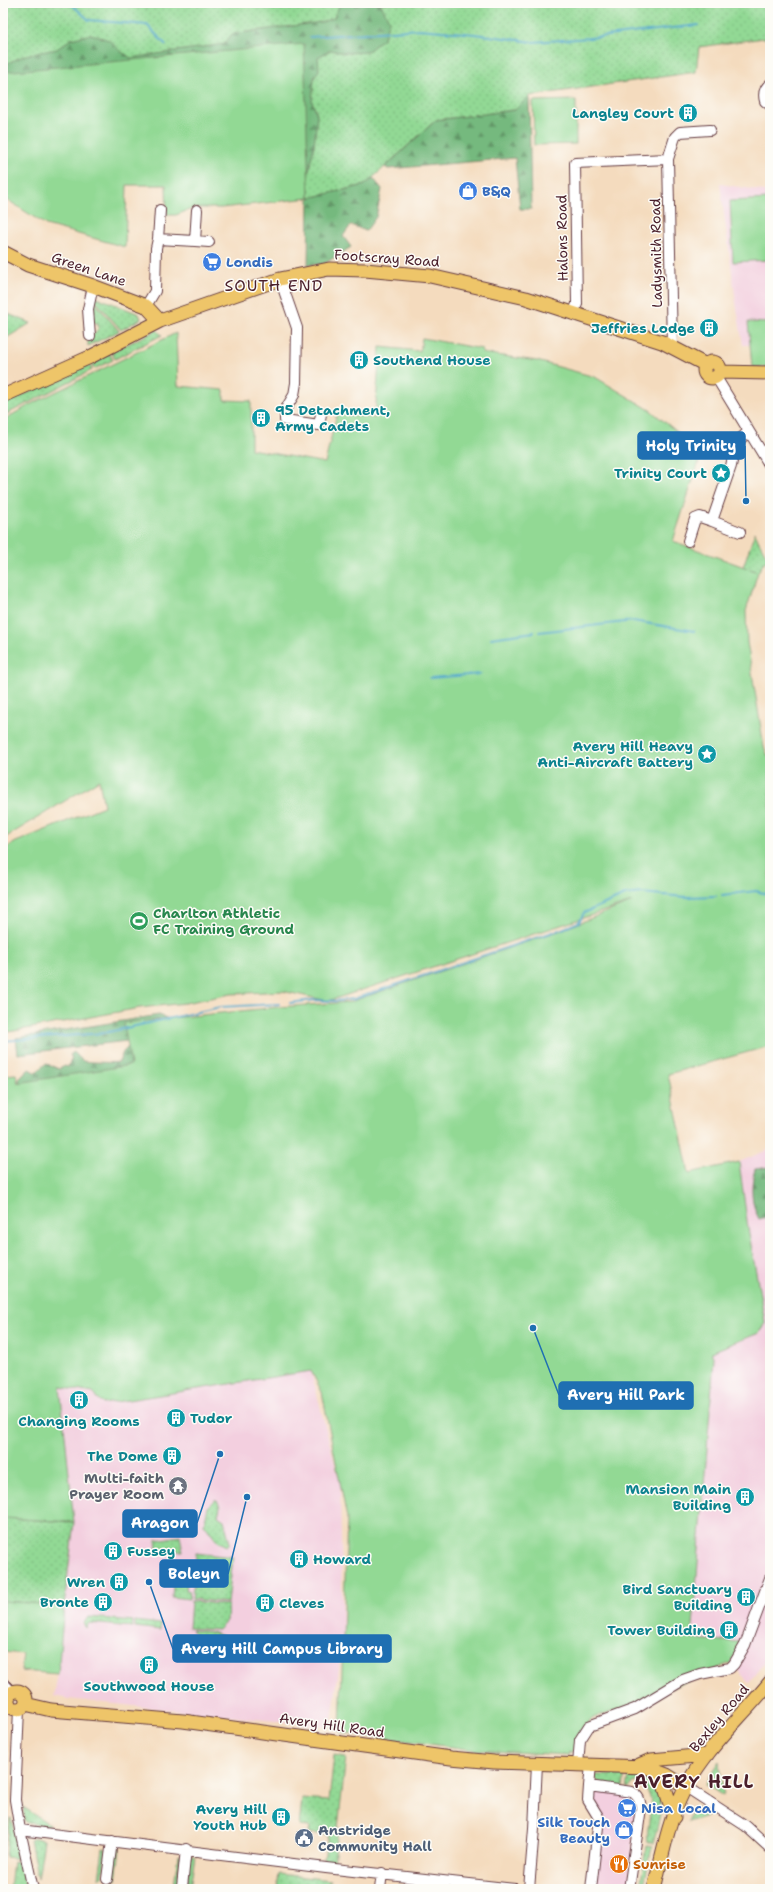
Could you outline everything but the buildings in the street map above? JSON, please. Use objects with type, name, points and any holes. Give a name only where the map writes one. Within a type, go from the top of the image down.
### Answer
[{"type":"main road","name":"Green Lane","points":[[3,252],[28,265],[93,286],[146,306],[160,321]]},
{"type":"main road","name":"Footscray Road","points":[[3,396],[90,357],[160,321],[280,279],[329,269],[406,273],[447,279],[506,293],[574,312],[672,346],[706,365],[710,362],[716,363],[720,367],[718,375]]},
{"type":"main road","points":[[718,375],[770,373]]},
{"type":"main road","name":"Bexley Road","points":[[654,1889],[674,1816],[686,1786],[707,1755],[770,1682]]},
{"type":"main road","name":"Avery Hill Road","points":[[14,1704],[51,1710],[190,1722],[451,1758],[494,1762],[646,1767],[686,1786]]},
{"type":"main road","name":"Avery Hill Road","points":[[635,1766],[651,1760],[707,1755]]},
{"type":"main road","points":[[656,1771],[664,1781],[674,1816]]},
{"type":"street","points":[[770,84],[764,97],[770,105]]},
{"type":"street","name":"Ladysmith Road","points":[[672,346],[668,159],[675,137],[680,132],[710,130]]},
{"type":"street","name":"Halons Road","points":[[574,312],[576,304],[575,163],[668,159]]},
{"type":"street","points":[[146,306],[155,291],[156,248],[160,210]]},
{"type":"street","points":[[195,240],[197,210]]},
{"type":"street","points":[[158,239],[209,242]]},
{"type":"street","points":[[280,279],[297,328],[296,383],[294,395],[285,410],[285,420],[319,425],[321,414]]},
{"type":"street","points":[[90,336],[88,309],[93,286]]},
{"type":"street","points":[[718,375],[748,432],[770,466]]},
{"type":"street","points":[[712,521],[731,466],[736,443],[748,432]]},
{"type":"street","points":[[688,541],[695,519],[700,517],[740,532]]},
{"type":"street","points":[[591,1889],[599,1818],[588,1800],[589,1786],[580,1740],[589,1726],[635,1709],[683,1680],[700,1674],[730,1668],[745,1645],[770,1578]]},
{"type":"street","points":[[3,1683],[14,1704],[15,1786],[20,1830],[33,1889]]},
{"type":"street","points":[[529,1889],[537,1763]]},
{"type":"street","points":[[589,1786],[632,1792],[638,1796],[640,1800],[641,1808],[629,1889]]},
{"type":"street","points":[[686,1786],[746,1826],[770,1848]]},
{"type":"street","points":[[20,1830],[326,1868],[382,1873],[444,1885],[515,1889]]},
{"type":"street","points":[[107,1879],[112,1841]]},
{"type":"street","points":[[182,1887],[186,1850]]},
{"type":"street","points":[[380,1889],[382,1873]]},
{"type":"shaded area","points":[[720,184],[770,192],[770,367],[752,367],[750,345],[743,345]]},
{"type":"shaded area","points":[[770,1149],[770,1655],[749,1682],[730,1663],[692,1639],[714,1359],[711,1352],[758,1333],[739,1162]]},
{"type":"shaded area","points":[[311,1371],[340,1483],[343,1640],[331,1727],[68,1699],[54,1696],[58,1674],[21,1671],[23,1654],[3,1652],[3,1601],[64,1606],[74,1522],[60,1387]]},
{"type":"shaded area","points":[[589,1786],[638,1796],[629,1889],[590,1889],[601,1818],[588,1800]]},
{"type":"green space","points":[[3,3],[770,3],[770,39],[764,38],[699,47],[696,72],[529,96],[515,110],[436,120],[365,185],[309,198],[303,44],[3,72]]},
{"type":"green space","points":[[347,3],[380,3],[389,20],[384,38],[367,52],[345,53],[331,50],[318,57],[319,70],[314,78],[312,101],[317,115],[314,146],[307,179],[3,82],[3,65],[26,55],[57,49],[71,39],[91,34],[109,40],[120,51],[131,58],[224,44],[232,34],[322,22],[334,18],[339,6]]},
{"type":"green space","points":[[304,44],[309,198],[221,208],[194,208],[176,215],[167,215],[166,185],[127,185],[125,247],[46,225],[3,197],[3,72]]},
{"type":"green space","points":[[529,96],[531,209],[520,209],[515,158],[388,169],[385,167],[436,120],[515,110]]},
{"type":"green space","points":[[576,100],[576,144],[534,145],[533,101]]},
{"type":"green space","points":[[373,178],[382,189],[376,217],[366,231],[351,225],[343,236],[351,247],[324,264],[308,265],[309,198],[365,185]]},
{"type":"green space","points":[[769,199],[770,260],[733,262],[730,201]]},
{"type":"green space","points":[[94,296],[139,314],[141,319],[121,330],[93,298]]},
{"type":"green space","points":[[92,299],[119,331],[88,346],[88,340],[99,328],[98,324],[92,321]]},
{"type":"green space","points":[[3,312],[31,323],[3,340]]},
{"type":"green space","points":[[748,322],[770,323],[770,367],[752,367]]},
{"type":"green space","points":[[157,330],[162,335],[115,359],[111,352]]},
{"type":"green space","points":[[176,333],[178,386],[224,390],[224,400],[251,401],[251,449],[325,463],[337,413],[375,418],[380,347],[420,351],[422,338],[482,349],[482,353],[537,361],[595,377],[650,410],[702,452],[673,541],[758,572],[746,611],[747,642],[764,747],[768,756],[770,756],[770,1046],[668,1074],[689,1173],[739,1162],[748,1228],[765,1322],[759,1333],[711,1352],[714,1359],[692,1639],[742,1642],[730,1663],[635,1704],[591,1719],[578,1735],[573,1752],[569,1752],[568,1755],[475,1750],[340,1732],[347,1518],[322,1392],[311,1371],[103,1404],[93,1393],[60,1387],[74,1522],[3,1518],[3,1075],[16,1074],[18,1083],[131,1065],[124,1023],[279,1007],[350,1002],[559,931],[632,902],[328,1001],[282,991],[231,994],[185,1003],[140,1008],[3,1033],[3,850],[16,842],[104,806],[99,780],[3,839],[3,420],[31,404]]},
{"type":"green space","points":[[109,353],[113,360],[94,369],[92,364],[99,361],[98,358]]},
{"type":"green space","points":[[85,365],[86,367],[90,365],[92,370],[3,416],[4,404]]},
{"type":"green space","points":[[755,532],[769,560],[764,562],[758,572],[743,567]]},
{"type":"green space","points":[[159,1015],[167,1018],[127,1041],[18,1054],[16,1038]]},
{"type":"green space","points":[[130,1045],[140,1067],[19,1086],[19,1079],[29,1069],[36,1073],[46,1064],[59,1069],[65,1066],[68,1067],[72,1058],[70,1055],[74,1052],[83,1061],[119,1062],[123,1052]]},
{"type":"green space","points":[[770,1167],[770,1216],[759,1219],[754,1207],[752,1195],[753,1175],[755,1169]]},
{"type":"green space","points":[[214,1500],[217,1500],[220,1507],[218,1516],[224,1520],[230,1543],[227,1546],[216,1540],[204,1524],[208,1507]]},
{"type":"green space","points":[[3,1518],[74,1522],[64,1606],[3,1601]]},
{"type":"green space","points":[[180,1536],[183,1551],[157,1550],[156,1540]]},
{"type":"green space","points":[[196,1553],[233,1557],[228,1603],[192,1599]]},
{"type":"green space","points":[[174,1573],[191,1574],[190,1583],[187,1583],[186,1590],[190,1591],[189,1599],[172,1597]]},
{"type":"green space","points":[[3,1601],[64,1606],[58,1674],[21,1671],[23,1654],[3,1652]]},
{"type":"green space","points":[[191,1601],[228,1605],[227,1621],[218,1630],[189,1628]]},
{"type":"green space","points":[[89,1617],[133,1621],[132,1627],[89,1623],[86,1628],[83,1623]]},
{"type":"green space","points":[[135,1621],[161,1624],[160,1630],[135,1627]]},
{"type":"green space","points":[[192,1630],[212,1632],[224,1637],[225,1641],[221,1645],[206,1652],[201,1641]]},
{"type":"green space","points":[[334,1755],[346,1757],[334,1863],[324,1860],[328,1835],[309,1833],[310,1827],[299,1826],[302,1799],[329,1801]]},
{"type":"green space","points":[[720,1761],[723,1796],[705,1784]]},
{"type":"green space","points":[[595,1775],[625,1775],[623,1788],[601,1784],[596,1779]]},
{"type":"green space","points":[[629,1776],[651,1779],[660,1793],[661,1810],[653,1843],[648,1843],[647,1835],[650,1808],[648,1793],[643,1787],[635,1782],[627,1789]]},
{"type":"green space","points":[[694,1806],[710,1815],[688,1822]]},
{"type":"green space","points":[[23,1807],[49,1824],[48,1826],[28,1823],[25,1821]]},
{"type":"green space","points":[[11,1818],[20,1859],[6,1857]]},
{"type":"green space","points":[[35,1838],[44,1840],[38,1879],[30,1840]]},
{"type":"green space","points":[[646,1846],[652,1847],[643,1889],[640,1889]]},
{"type":"green space","points":[[103,1848],[106,1849],[103,1877],[99,1878]]},
{"type":"green space","points":[[120,1848],[116,1880],[114,1880],[111,1877],[115,1850]]},
{"type":"green space","points":[[178,1855],[180,1856],[178,1884],[174,1885]]},
{"type":"green space","points":[[191,1856],[195,1856],[190,1887],[187,1886],[189,1858]]},
{"type":"green space","points":[[13,1861],[20,1862],[26,1889],[10,1889]]},
{"type":"green space","points":[[279,1874],[330,1880],[329,1889],[277,1889]]},
{"type":"green space","points":[[99,1884],[115,1886],[115,1889],[98,1889]]},
{"type":"waterway","points":[[70,3],[89,20],[147,25],[166,45]]},
{"type":"waterway","points":[[310,37],[420,29],[475,34],[533,42],[590,38],[698,25]]},
{"type":"waterway","points":[[539,632],[633,621],[694,631]]},
{"type":"waterway","points":[[491,638],[534,632]]},
{"type":"waterway","points":[[430,678],[481,674]]},
{"type":"waterway","points":[[722,895],[756,891],[770,895]]},
{"type":"waterway","points":[[290,1003],[313,1000],[335,1001],[354,999],[562,929],[579,922],[584,913],[625,895],[641,893],[686,897],[716,896]]},
{"type":"waterway","points":[[3,1041],[104,1033],[220,1007],[279,1004]]},
{"type":"place","name":"Langley Court","points":[[688,113]]},
{"type":"place","name":"B&Q","points":[[468,191]]},
{"type":"place","name":"Londis","points":[[212,262]]},
{"type":"place","name":"Jeffries Lodge","points":[[709,328]]},
{"type":"place","name":"Southend House","points":[[359,360]]},
{"type":"place","name":"95 Detachment, Army Cadets","points":[[261,418]]},
{"type":"place","name":"Trinity Court","points":[[721,473]]},
{"type":"place","name":"Holy Trinity","points":[[746,501]]},
{"type":"place","name":"Avery Hill Heavy Anti-Aircraft Battery","points":[[707,754]]},
{"type":"place","name":"Charlton Athletic FC Training Ground","points":[[139,921]]},
{"type":"place","name":"Avery Hill Park","points":[[533,1328]]},
{"type":"place","name":"Changing Rooms","points":[[79,1400]]},
{"type":"place","name":"Tudor","points":[[176,1418]]},
{"type":"place","name":"Aragon","points":[[220,1454]]},
{"type":"place","name":"The Dome","points":[[172,1456]]},
{"type":"place","name":"Multi-faith Prayer Room","points":[[178,1486]]},
{"type":"place","name":"Boleyn","points":[[247,1497]]},
{"type":"place","name":"Mansion Main Building","points":[[745,1497]]},
{"type":"place","name":"Fussey","points":[[113,1551]]},
{"type":"place","name":"Howard","points":[[299,1559]]},
{"type":"place","name":"Wren","points":[[119,1582]]},
{"type":"place","name":"Avery Hill Campus Library","points":[[149,1582]]},
{"type":"place","name":"Bird Sanctuary Building","points":[[746,1597]]},
{"type":"place","name":"Bronte","points":[[103,1602]]},
{"type":"place","name":"Cleves","points":[[265,1603]]},
{"type":"place","name":"Tower Building","points":[[729,1630]]},
{"type":"place","name":"Southwood House","points":[[149,1665]]},
{"type":"place","name":"Nisa Local","points":[[627,1808]]},
{"type":"place","name":"Avery Hill Youth Hub","points":[[281,1817]]},
{"type":"place","name":"Silk Touch Beauty","points":[[624,1830]]},
{"type":"place","name":"Anstridge Community Hall","points":[[304,1838]]},
{"type":"place","name":"Sunrise","points":[[619,1864]]},
{"type":"district","name":"SOUTH END","points":[[274,285]]},
{"type":"district","name":"AVERY HILL","points":[[694,1782]]}]
